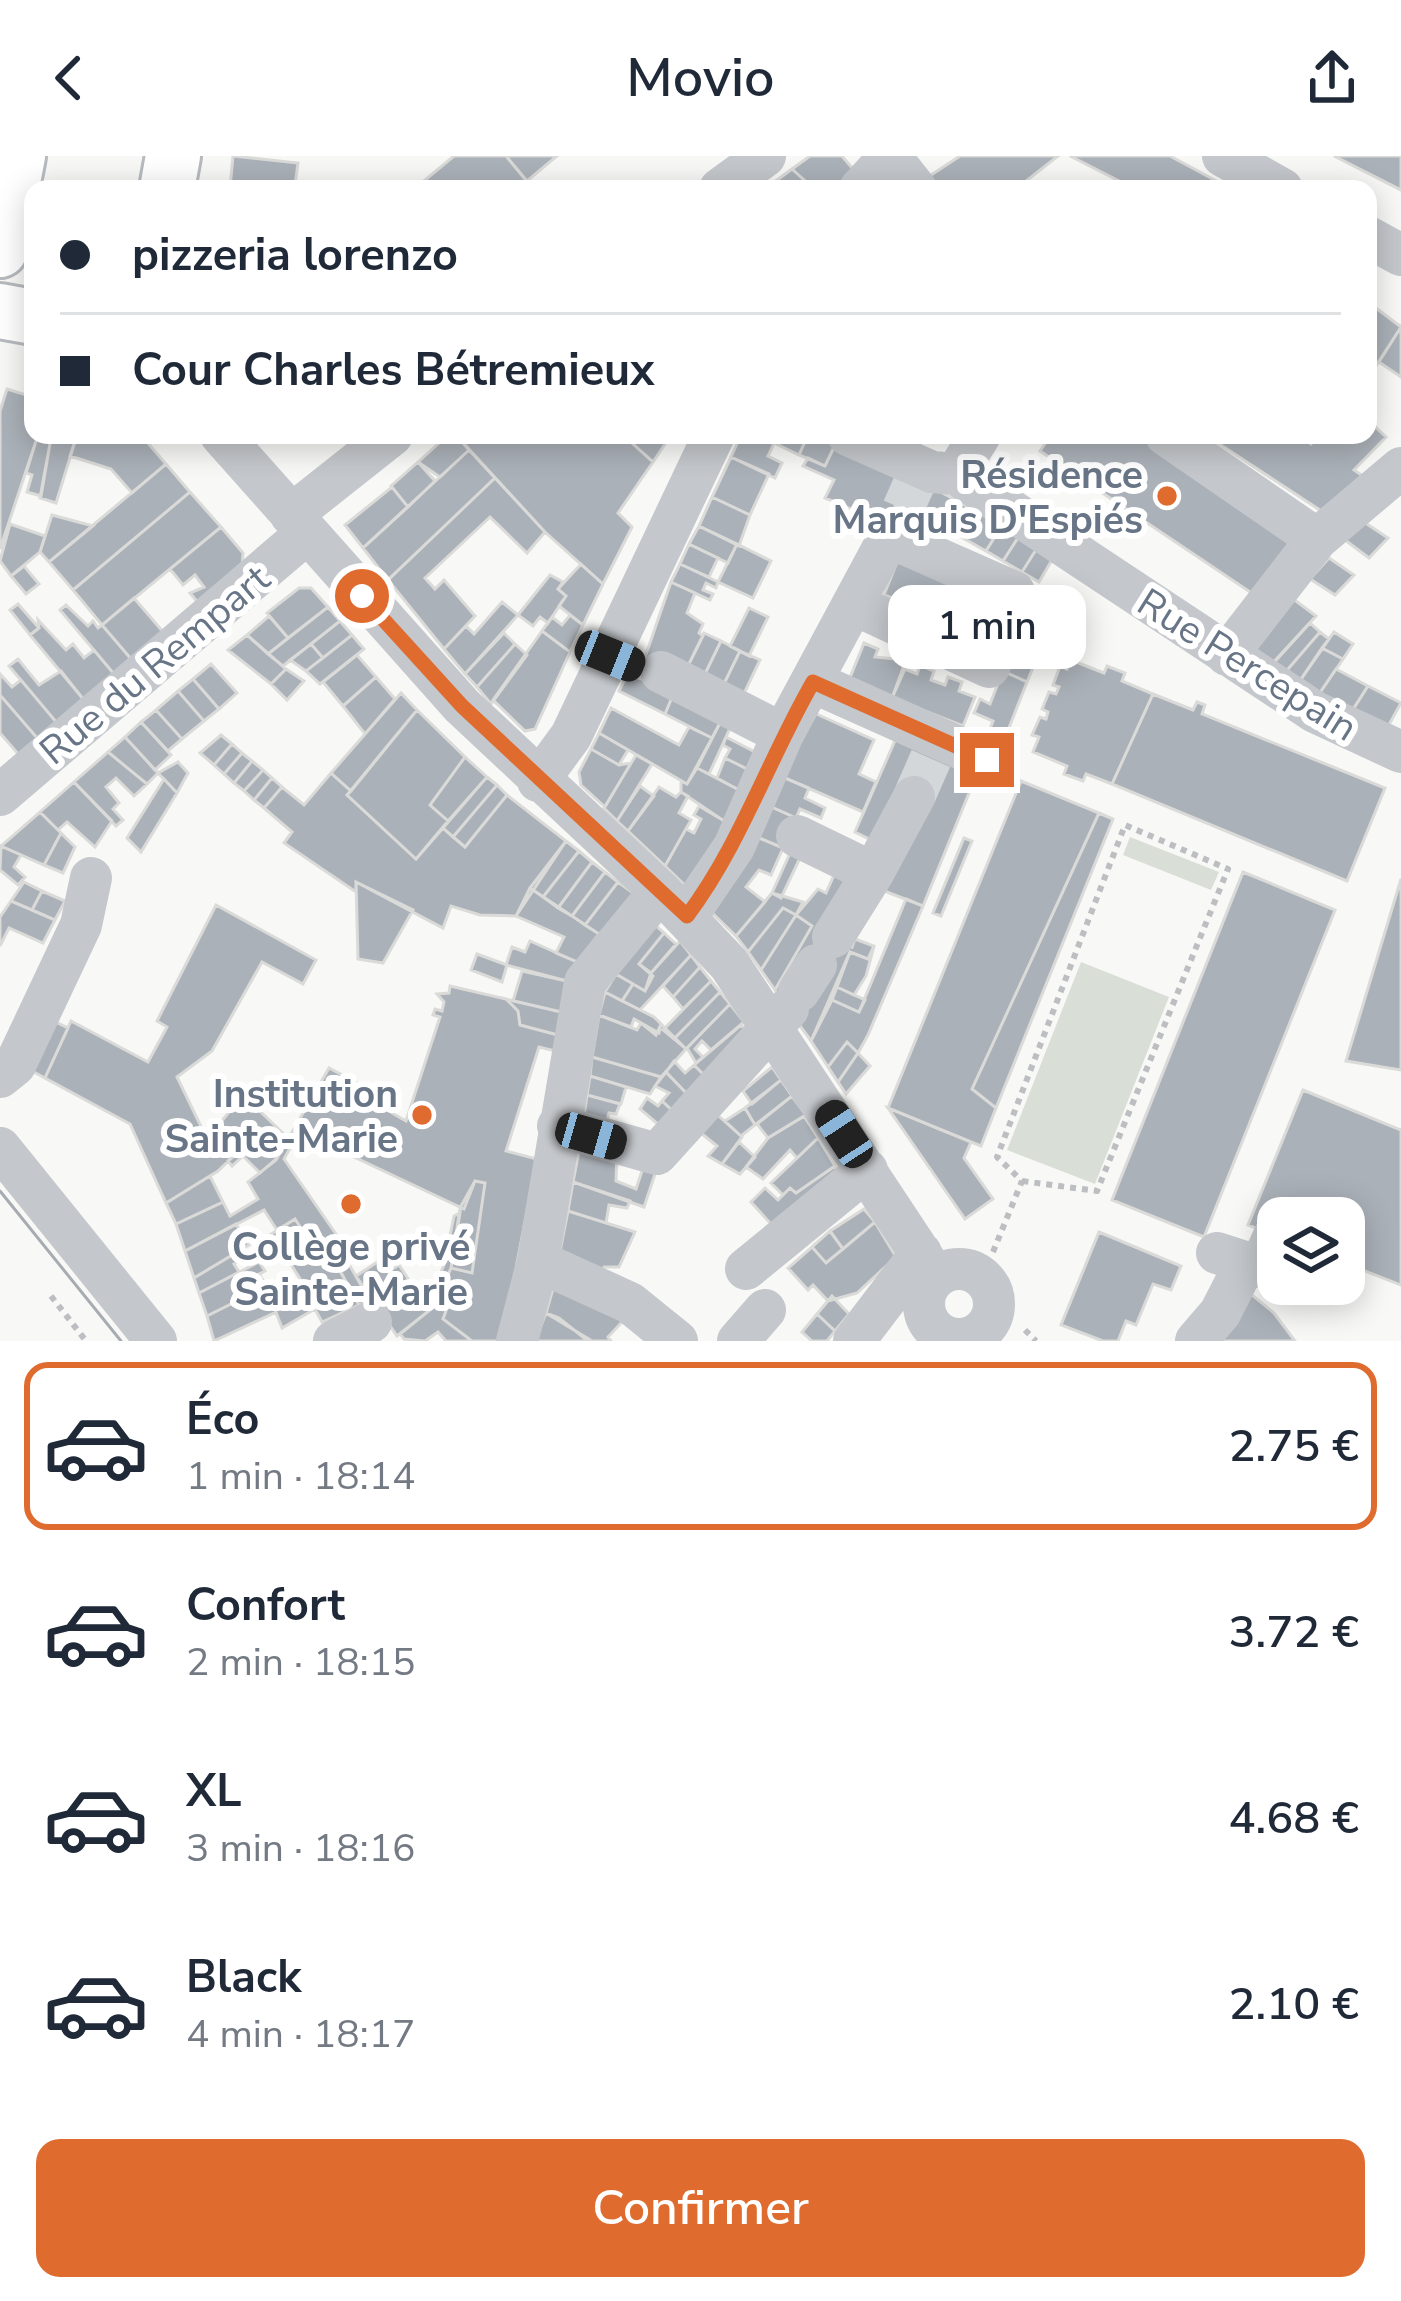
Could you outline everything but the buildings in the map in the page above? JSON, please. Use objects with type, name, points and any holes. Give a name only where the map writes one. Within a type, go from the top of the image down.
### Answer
[{"type":"main road","points":[[0,250],[11,174]]},
{"type":"street","points":[[732,180],[765,156]]},
{"type":"street","points":[[868,180],[890,156],[909,180]]},
{"type":"street","points":[[229,444],[446,689],[538,781],[674,904],[802,986],[867,1171],[928,1265],[923,1304],[932,1335],[958,1339],[998,1334],[986,1281],[964,1269],[928,1265]]},
{"type":"street","name":"Rue du Rempart","points":[[0,795],[383,444]]},
{"type":"street","points":[[538,781],[638,666],[711,444]]},
{"type":"street","name":"Rue Percepain","points":[[859,444],[917,493],[1227,655],[1330,721],[1401,752]]},
{"type":"street","points":[[517,1341],[538,1261],[585,982],[734,847],[783,734],[917,493],[970,444]]},
{"type":"street","points":[[1179,444],[1317,539]]},
{"type":"street","points":[[1227,655],[1317,539],[1401,468]]},
{"type":"street","points":[[853,604],[1007,621],[917,493]]},
{"type":"street","points":[[638,666],[783,734]]},
{"type":"street","points":[[813,682],[937,744],[987,760]]},
{"type":"street","points":[[558,1126],[657,1154],[802,986],[914,797]]},
{"type":"street","points":[[797,836],[873,873]]},
{"type":"street","points":[[0,1077],[15,1065],[81,925],[92,878]]},
{"type":"street","points":[[0,1148],[156,1341]]},
{"type":"street","points":[[746,1269],[867,1171]]},
{"type":"street","points":[[538,1261],[631,1303],[676,1341]]},
{"type":"street","points":[[854,1341],[928,1265]]},
{"type":"street","points":[[1196,1341],[1220,1313],[1227,1268],[1257,1267]]},
{"type":"path","points":[[1125,825],[1228,869],[1097,1191],[1022,1181],[997,1157],[1125,825]]},
{"type":"path","points":[[993,1252],[1022,1181]]},
{"type":"path","points":[[51,1297],[86,1341]]},
{"type":"path","points":[[998,1334],[1036,1341]]},
{"type":"shaded area","points":[[1130,837],[1219,872],[1211,890],[1123,855]]},
{"type":"shaded area","points":[[1081,962],[1169,997],[1095,1184],[1007,1150]]},
{"type":"tunnel","points":[[903,509],[917,477]]},
{"type":"tunnel","points":[[914,797],[935,749]]},
{"type":"tram line","points":[[0,1191],[121,1341]]},
{"type":"place","name":"Résidence Marquis D'Espiés","points":[[1167,496]]},
{"type":"place","name":"Institution Sainte-Marie","points":[[422,1115]]},
{"type":"place","name":"Collège privé Sainte-Marie","points":[[351,1204]]},
{"type":"route","points":[[362,596],[538,781],[687,916],[734,847],[774,753],[813,682],[987,760]]}]
